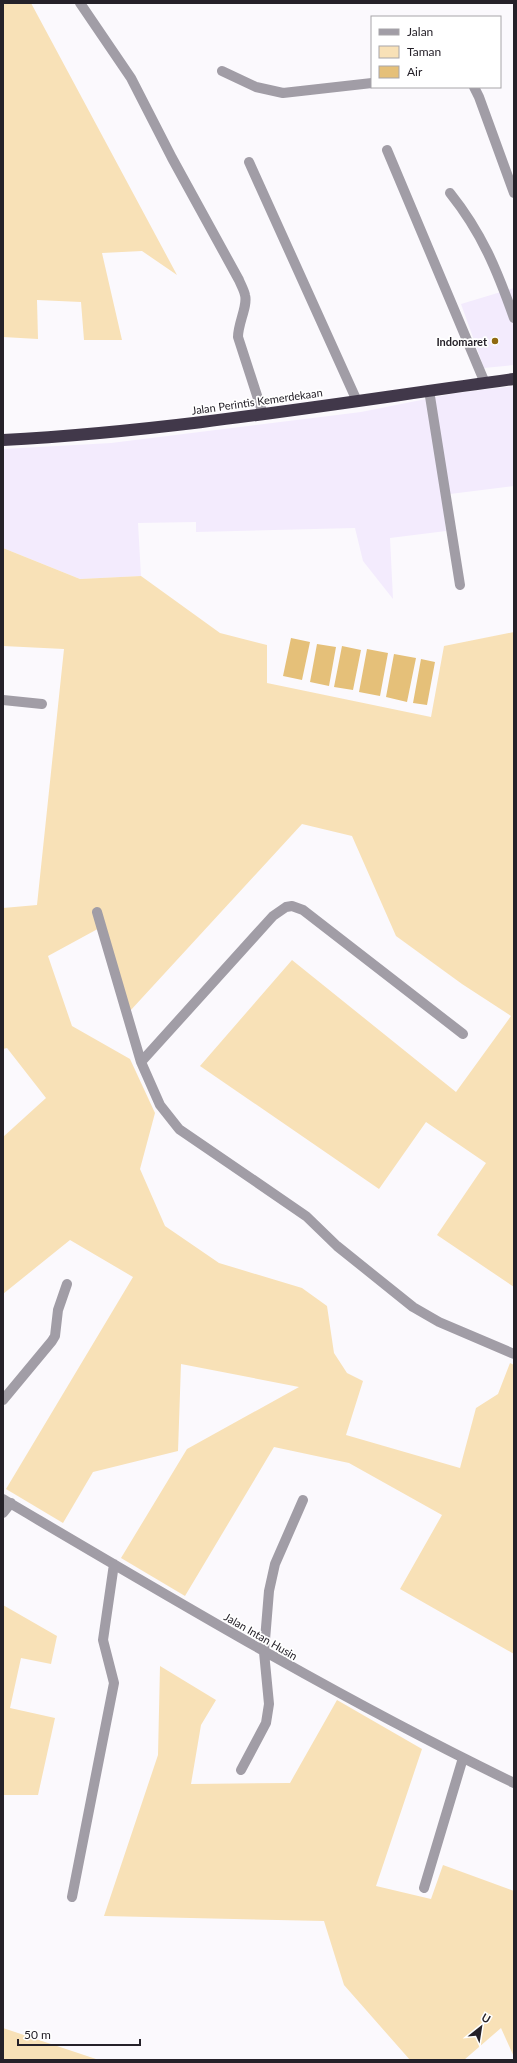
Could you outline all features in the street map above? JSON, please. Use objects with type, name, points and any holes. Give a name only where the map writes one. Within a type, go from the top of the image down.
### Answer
[{"type":"highway","name":"Jalan Perintis Kemerdekaan","points":[[3,440],[120,432],[263,414],[514,379]]},
{"type":"street","points":[[80,3],[131,78],[172,158],[246,295],[246,303],[238,326],[238,337],[263,414]]},
{"type":"street","points":[[222,71],[256,87],[283,93],[371,83]]},
{"type":"street","points":[[474,88],[514,193]]},
{"type":"street","points":[[387,150],[485,383]]},
{"type":"street","points":[[249,162],[357,401]]},
{"type":"street","points":[[450,193],[467,214],[482,238],[498,273],[514,318]]},
{"type":"street","points":[[429,390],[460,585]]},
{"type":"street","points":[[3,700],[42,704]]},
{"type":"street","points":[[141,1062],[273,916],[280,910],[292,906],[303,910],[326,927],[463,1034]]},
{"type":"street","points":[[97,912],[141,1062],[160,1105],[179,1129],[306,1216],[338,1246],[413,1307],[439,1322],[514,1354]]},
{"type":"street","points":[[3,1400],[55,1336],[58,1310],[67,1284]]},
{"type":"street","points":[[241,1770],[266,1723],[269,1704],[264,1652],[272,1575],[303,1500]]},
{"type":"street","points":[[3,1513],[7,1501]]},
{"type":"street","name":"Jalan Intan Husin","points":[[7,1501],[264,1652],[348,1699],[514,1783]]},
{"type":"street","points":[[72,1897],[114,1683],[103,1640],[114,1564]]},
{"type":"street","points":[[424,1888],[463,1758]]},
{"type":"shaded area","name":"Indomaret","points":[[514,288],[514,365],[484,368],[461,304]]},
{"type":"shaded area","points":[[514,386],[514,486],[442,495],[446,531],[390,538],[393,599],[363,561],[355,528],[196,532],[196,522],[138,523],[141,576],[80,579],[3,548],[3,449],[111,443],[361,412],[456,393]]},
{"type":"green space","points":[[3,3],[31,3],[177,275],[142,251],[102,253],[122,340],[84,340],[81,302],[37,300],[38,339],[3,337]]},
{"type":"green space","points":[[3,548],[80,579],[141,576],[220,633],[267,645],[267,683],[431,717],[444,646],[514,632],[514,1287],[437,1235],[486,1163],[426,1122],[379,1189],[200,1066],[292,960],[456,1092],[511,1016],[462,984],[396,936],[352,836],[302,824],[130,1011],[105,925],[48,956],[72,1026],[130,1059],[155,1113],[140,1169],[165,1226],[219,1263],[302,1288],[327,1306],[334,1353],[347,1373],[363,1381],[346,1435],[460,1468],[476,1408],[498,1394],[510,1363],[514,1365],[514,1654],[400,1589],[442,1515],[349,1463],[274,1447],[185,1596],[121,1558],[187,1449],[299,1387],[181,1364],[178,1451],[93,1472],[63,1523],[6,1489],[133,1277],[70,1240],[3,1294],[3,1137],[46,1098],[7,1048],[3,1049],[3,908],[37,905],[64,649],[3,646]]},
{"type":"green space","points":[[3,1605],[57,1636],[51,1664],[21,1658],[10,1708],[55,1718],[38,1795],[3,1795]]},
{"type":"green space","points":[[160,1666],[216,1700],[201,1725],[191,1784],[290,1783],[337,1700],[422,1749],[376,1886],[431,1899],[443,1865],[514,1891],[514,2057],[501,2028],[464,2060],[410,2060],[344,1985],[324,1921],[104,1916],[158,1755]]},
{"type":"green space","points":[[3,2028],[99,2060],[3,2060]]},
{"type":"water","points":[[291,638],[310,642],[302,680],[283,676]]},
{"type":"water","points":[[317,644],[336,647],[329,686],[310,682]]},
{"type":"water","points":[[342,646],[361,650],[353,690],[334,687]]},
{"type":"water","points":[[367,649],[388,653],[380,696],[359,692]]},
{"type":"water","points":[[394,654],[416,658],[407,702],[386,697]]},
{"type":"water","points":[[421,659],[435,662],[427,705],[413,703]]},
{"type":"place","name":"Indomaret","points":[[495,341]]}]
